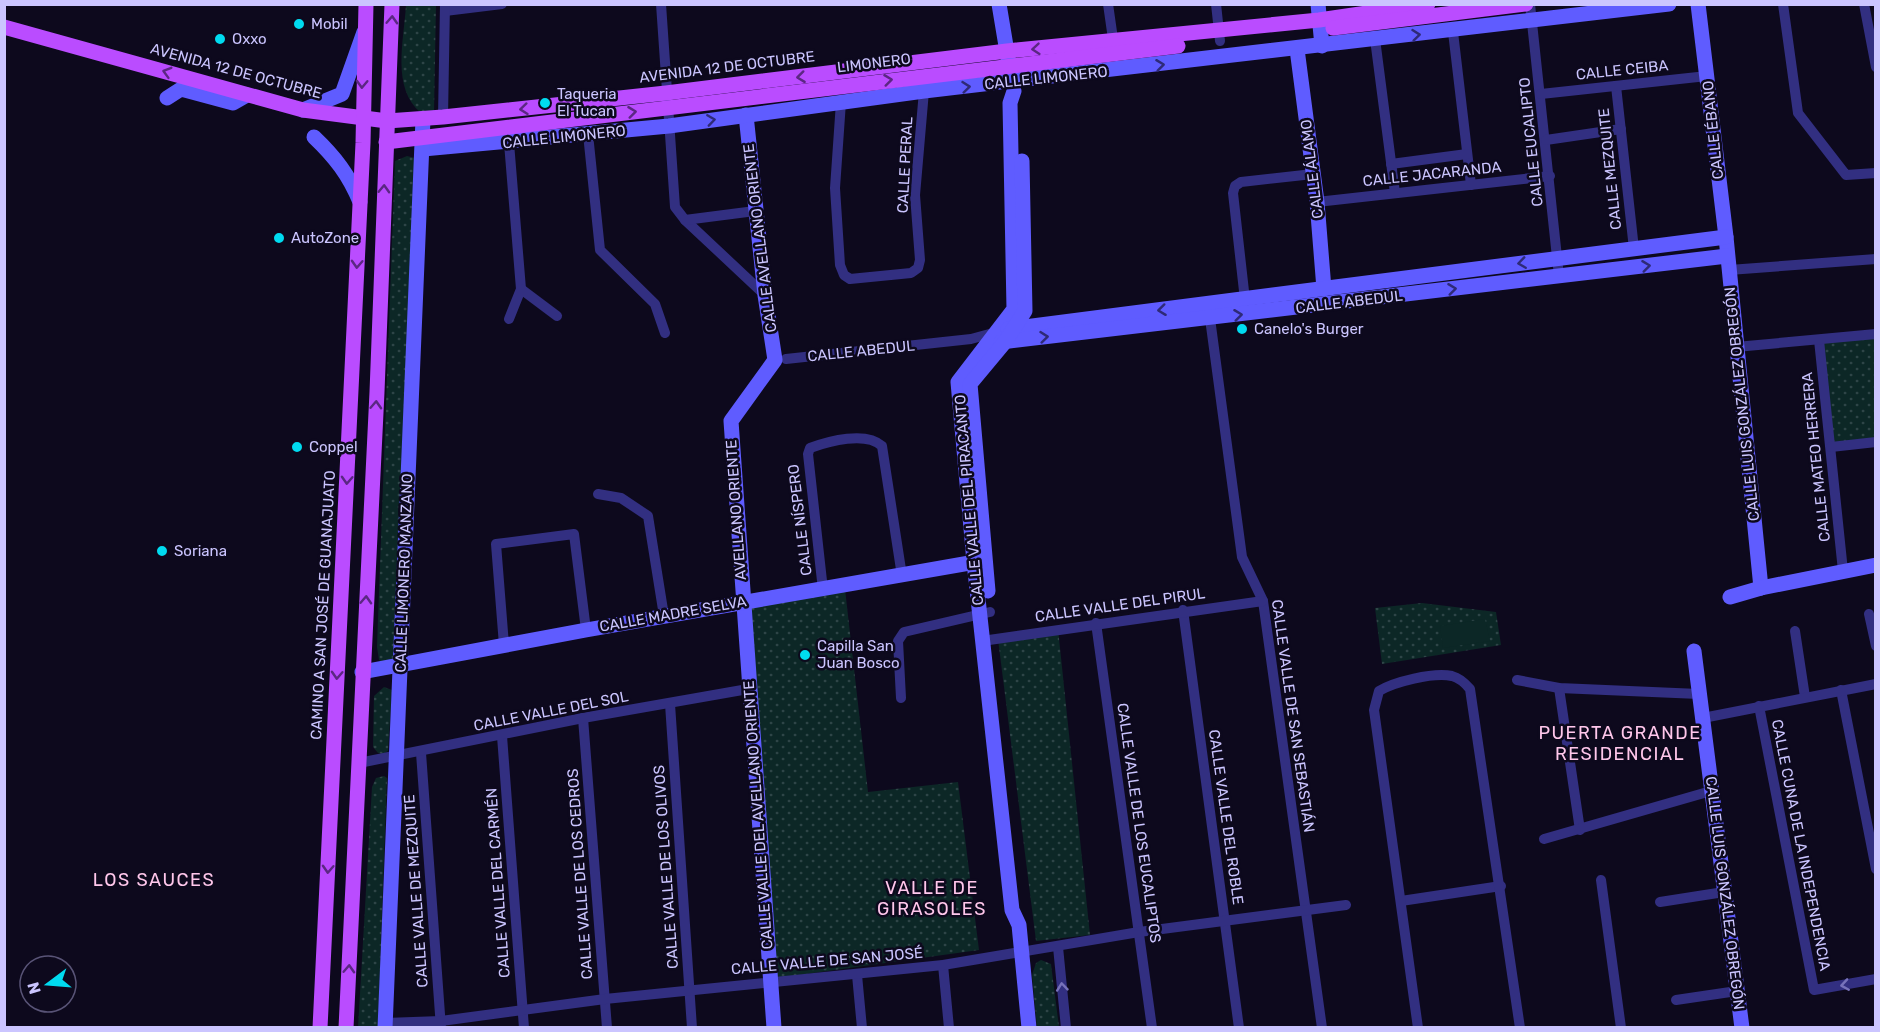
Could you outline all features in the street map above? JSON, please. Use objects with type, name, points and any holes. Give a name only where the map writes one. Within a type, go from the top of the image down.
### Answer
[{"type":"main road","name":"CAMINO A SAN JOSÉ DE GUANAJUATO","points":[[320,1028],[360,202],[366,4]]},
{"type":"main road","points":[[346,1028],[392,4]]},
{"type":"main road","name":"AVENIDA 12 DE OCTUBRE","points":[[4,27],[303,110],[387,121],[667,100],[1008,58],[1220,36],[1319,18],[1426,8],[1528,4]]},
{"type":"main road","points":[[386,142],[422,143],[667,100]]},
{"type":"street","points":[[443,117],[445,8],[502,4]]},
{"type":"street","points":[[662,4],[675,207],[685,220],[765,295]]},
{"type":"street","points":[[999,4],[1014,87]]},
{"type":"street","points":[[1108,4],[1114,48]]},
{"type":"street","points":[[1216,4],[1220,36]]},
{"type":"street","name":"CALLE EUCALIPTO","points":[[1528,4],[1541,94],[1559,276]]},
{"type":"street","name":"CALLE LIMONERO","points":[[422,143],[509,143],[669,126],[924,92],[1014,87],[1375,39],[1453,32],[1669,4]]},
{"type":"street","name":"CALLE ÉBANO","points":[[1698,4],[1728,263]]},
{"type":"street","points":[[1783,4],[1798,113],[1846,176],[1875,172]]},
{"type":"street","points":[[1864,4],[1875,67]]},
{"type":"street","points":[[1319,18],[1322,46]]},
{"type":"street","points":[[303,110],[342,94],[364,32]]},
{"type":"street","points":[[1453,32],[1471,185]]},
{"type":"street","points":[[1375,39],[1395,193]]},
{"type":"street","name":"CALLE ÁLAMO","points":[[1297,49],[1317,202],[1324,289]]},
{"type":"street","name":"CALLE CEIBA","points":[[1541,94],[1707,76]]},
{"type":"street","name":"CALLE MEZQUITE","points":[[1616,86],[1634,249]]},
{"type":"street","name":"CALLE VALLE DEL PIRACANTO","points":[[989,339],[1015,328],[1025,311],[1020,103],[1014,87]]},
{"type":"street","name":"CALLE VALLE DEL PIRACANTO","points":[[1014,87],[1010,103],[1014,309],[958,382],[985,613],[1012,910],[1019,925],[1029,1028]]},
{"type":"street","points":[[166,98],[181,89],[233,103],[247,94]]},
{"type":"street","name":"CALLE PERAL","points":[[841,102],[835,188],[840,265],[844,275],[850,279],[876,278],[911,273],[918,268],[920,260],[915,195],[924,92]]},
{"type":"street","name":"CALLE AVELLANO ORIENTE","points":[[746,115],[765,295],[780,360]]},
{"type":"street","name":"CALLE LIMONERO MANZANO","points":[[385,1025],[423,119]]},
{"type":"street","points":[[1546,140],[1621,129]]},
{"type":"street","points":[[588,134],[600,250],[655,304],[665,333]]},
{"type":"street","points":[[314,137],[340,164],[350,179],[360,202]]},
{"type":"street","points":[[509,143],[521,289],[509,319]]},
{"type":"street","points":[[1391,164],[1467,154]]},
{"type":"street","points":[[1245,300],[1233,193],[1235,186],[1241,182],[1313,174]]},
{"type":"street","name":"CALLE JACARANDA","points":[[1317,202],[1550,176]]},
{"type":"street","points":[[685,220],[755,211]]},
{"type":"street","name":"CALLE ABEDUL","points":[[780,360],[989,339],[1210,312],[1302,300],[1324,289],[1725,237]]},
{"type":"street","points":[[1728,263],[1875,259]]},
{"type":"street","name":"CALLE ABEDUL","points":[[1015,328],[1210,312],[1245,300],[1302,300],[1410,294],[1559,276],[1728,263]]},
{"type":"street","name":"CALLE LUIS GONZÁLEZ OBREGÓN","points":[[1728,263],[1761,588]]},
{"type":"street","points":[[1408,278],[1410,294]]},
{"type":"street","points":[[521,289],[557,316]]},
{"type":"street","name":"CALLE VALLE DE SAN SEBASTIÁN","points":[[1210,312],[1242,557],[1263,601],[1322,1028]]},
{"type":"street","points":[[1736,347],[1875,334]]},
{"type":"street","name":"CALLE MATEO HERRERA","points":[[1819,340],[1843,570]]},
{"type":"street","name":"AVELLANO ORIENTE","points":[[742,602],[731,421],[780,360]]},
{"type":"street","name":"CALLE NÍSPERO","points":[[823,590],[808,454],[810,448],[866,438],[876,440],[882,446],[902,576]]},
{"type":"street","points":[[1831,447],[1875,442]]},
{"type":"street","points":[[598,494],[621,498],[648,516],[664,616]]},
{"type":"street","points":[[504,645],[496,544],[574,534],[586,630]]},
{"type":"street","name":"CALLE MADRE SELVA","points":[[362,672],[979,561]]},
{"type":"street","points":[[1730,597],[1761,588],[1875,565]]},
{"type":"street","name":"CALLE VALLE DEL PIRUL","points":[[987,641],[1096,622],[1263,601]]},
{"type":"street","name":"CALLE VALLE DEL AVELLANO ORIENTE","points":[[742,602],[774,1028]]},
{"type":"street","name":"CALLE VALLE DEL ROBLE","points":[[1184,610],[1239,1028]]},
{"type":"street","points":[[901,698],[898,640],[904,632],[985,613]]},
{"type":"street","points":[[1869,614],[1875,646]]},
{"type":"street","name":"CALLE VALLE DE LOS EUCALIPTOS","points":[[1096,622],[1152,1028]]},
{"type":"street","points":[[1795,631],[1805,697]]},
{"type":"street","name":"CALLE LUIS GONZÁLEZ OBREGÓN","points":[[1694,651],[1742,1028]]},
{"type":"street","points":[[1418,1028],[1374,710],[1379,692],[1393,682],[1450,676],[1462,680],[1470,689],[1501,886],[1520,1028]]},
{"type":"street","points":[[1517,680],[1559,688],[1700,694]]},
{"type":"street","points":[[1703,718],[1875,684]]},
{"type":"street","points":[[1559,688],[1580,830]]},
{"type":"street","name":"CALLE VALLE DEL SOL","points":[[359,763],[421,753],[583,718],[748,689]]},
{"type":"street","points":[[1841,690],[1875,869]]},
{"type":"street","name":"CALLE VALLE DE LOS OLIVOS","points":[[670,704],[692,1028]]},
{"type":"street","name":"CALLE CUNA DE LA INDEPENDENCIA","points":[[1760,706],[1814,990],[1875,980]]},
{"type":"street","name":"CALLE VALLE DE LOS CEDROS","points":[[583,718],[607,1028]]},
{"type":"street","name":"CALLE VALLE DEL CARMÉN","points":[[502,736],[525,1028]]},
{"type":"street","name":"CALLE VALLE DE MEZQUITE","points":[[421,753],[441,1024]]},
{"type":"street","points":[[1544,838],[1580,830],[1711,791]]},
{"type":"street","points":[[1601,880],[1622,1028]]},
{"type":"street","points":[[1401,901],[1501,886]]},
{"type":"street","points":[[1660,902],[1724,892]]},
{"type":"street","name":"CALLE VALLE DE SAN JOSÉ","points":[[385,1025],[441,1024],[605,999],[943,965],[1021,950],[1058,947],[1139,932],[1347,905]]},
{"type":"street","points":[[1058,947],[1066,1028]]},
{"type":"street","points":[[943,965],[949,1028]]},
{"type":"street","points":[[856,975],[862,1028]]},
{"type":"street","points":[[1676,1000],[1737,991]]},
{"type":"green space","points":[[406,5],[436,5],[434,111],[421,113],[412,103],[406,90],[402,48]]},
{"type":"green space","points":[[407,156],[415,158],[393,662],[386,665],[379,660],[377,647],[395,161]]},
{"type":"green space","points":[[1875,337],[1875,439],[1832,444],[1822,341]]},
{"type":"green space","points":[[845,589],[868,792],[958,782],[979,950],[777,978],[745,605]]},
{"type":"green space","points":[[1422,603],[1496,612],[1501,645],[1382,664],[1375,608]]},
{"type":"green space","points":[[1485,619],[1490,641],[1443,648],[1440,626]]},
{"type":"green space","points":[[1058,629],[1090,935],[1036,941],[998,639]]},
{"type":"green space","points":[[384,687],[392,690],[388,751],[383,754],[378,753],[373,747],[374,696]]},
{"type":"green space","points":[[384,776],[387,778],[378,1027],[358,1028],[372,787],[376,778]]},
{"type":"green space","points":[[1041,960],[1051,964],[1059,1027],[1037,1027],[1032,975],[1036,963]]},
{"type":"place","name":"Mobil","points":[[299,24]]},
{"type":"place","name":"Oxxo","points":[[220,39]]},
{"type":"place","name":"Taqueria El Tucan","points":[[545,103]]},
{"type":"place","name":"AutoZone","points":[[279,238]]},
{"type":"place","name":"Canelo's Burger","points":[[1242,329]]},
{"type":"place","name":"Coppel","points":[[297,447]]},
{"type":"place","name":"Soriana","points":[[162,551]]},
{"type":"place","name":"Capilla San Juan Bosco","points":[[805,655]]},
{"type":"district","name":"PUERTA GRANDE RESIDENCIAL","points":[[1620,743]]},
{"type":"district","name":"LOS SAUCES","points":[[154,880]]},
{"type":"district","name":"VALLE DE GIRASOLES","points":[[932,898]]}]
